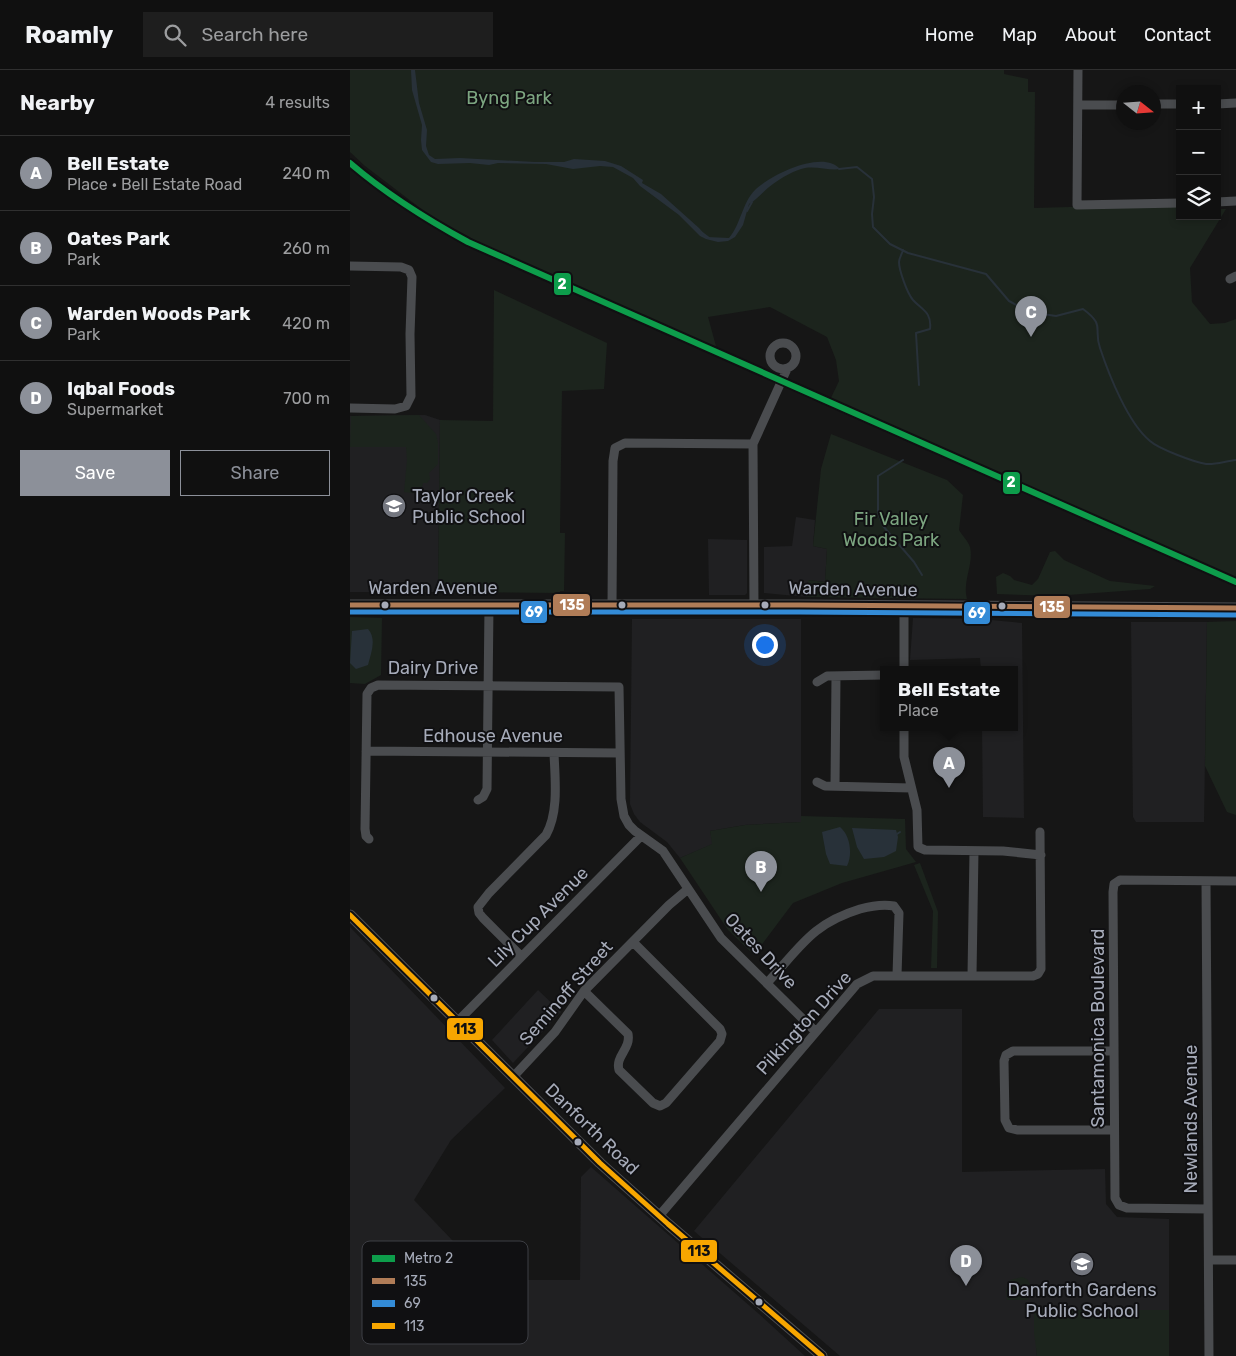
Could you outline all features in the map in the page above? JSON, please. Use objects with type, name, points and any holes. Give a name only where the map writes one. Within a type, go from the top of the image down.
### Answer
[{"type":"main road","name":"Warden Avenue","points":[[350,606],[1236,608]]},
{"type":"main road","name":"Danforth Road","points":[[350,915],[587,1150],[659,1216],[822,1356]]},
{"type":"street","points":[[1078,70],[1077,205],[1176,203]]},
{"type":"street","points":[[1221,104],[1236,103]]},
{"type":"street","points":[[1161,104],[1176,104]]},
{"type":"street","points":[[1078,105],[1116,105]]},
{"type":"street","points":[[1221,202],[1236,201]]},
{"type":"street","points":[[350,266],[402,267],[409,270],[412,277],[410,334],[411,396],[406,406],[395,410],[350,408]]},
{"type":"street","points":[[754,606],[753,444],[787,369]]},
{"type":"street","points":[[612,606],[613,454],[615,448],[625,444],[753,444]]},
{"type":"street","points":[[478,800],[483,797],[487,789],[489,606]]},
{"type":"street","points":[[904,607],[904,666]]},
{"type":"street","points":[[817,682],[827,676],[880,675]]},
{"type":"street","points":[[835,786],[836,676]]},
{"type":"street","name":"Dairy Drive","points":[[369,839],[366,836],[365,829],[367,694],[371,688],[378,684],[619,687],[620,753]]},
{"type":"street","points":[[904,731],[904,757],[917,810],[918,847],[925,850],[1003,851],[1041,855]]},
{"type":"street","name":"Edhouse Avenue","points":[[366,751],[620,753]]},
{"type":"street","points":[[521,956],[483,918],[479,913],[478,907],[489,892],[546,835],[551,826],[554,815],[554,753]]},
{"type":"street","points":[[620,753],[621,799],[624,816],[629,825],[641,836]]},
{"type":"street","points":[[817,782],[825,786],[911,788]]},
{"type":"street","name":"Pilkington Drive","points":[[659,1216],[857,984],[873,976],[1033,976],[1038,974],[1041,968],[1040,832]]},
{"type":"street","name":"Lily Cup Avenue","points":[[458,1021],[641,836]]},
{"type":"street","name":"Oates Drive","points":[[641,836],[663,851],[721,938],[816,1031]]},
{"type":"street","points":[[972,975],[974,851]]},
{"type":"street","name":"Santamonica Boulevard","points":[[1208,1209],[1127,1208],[1119,1205],[1115,1198],[1114,884],[1120,880],[1236,881]]},
{"type":"street","name":"Newlands Avenue","points":[[1206,881],[1209,1356]]},
{"type":"street","name":"Seminoff Street","points":[[513,1077],[555,1032],[584,991],[688,889]]},
{"type":"street","points":[[767,983],[807,937],[823,925],[841,915],[864,908],[887,905],[894,906],[899,913],[897,976]]},
{"type":"street","points":[[584,991],[628,1034],[630,1040],[617,1064],[619,1070],[654,1103],[660,1106],[666,1103],[720,1040],[722,1034],[720,1029],[633,942]]},
{"type":"street","points":[[1114,1051],[1013,1051],[1006,1055],[1004,1061],[1005,1120],[1009,1128],[1017,1130],[1114,1130]]},
{"type":"street","points":[[1209,1260],[1236,1260]]},
{"type":"shaded area","points":[[411,70],[415,70],[419,103],[427,130],[426,146],[429,155],[435,159],[460,158],[535,162],[564,162],[574,159],[605,161],[621,166],[643,180],[642,183],[661,194],[707,237],[729,238],[744,207],[755,190],[784,171],[797,166],[822,162],[832,164],[840,169],[805,168],[784,177],[749,204],[743,225],[735,237],[728,241],[718,242],[700,236],[679,215],[640,186],[633,178],[613,167],[600,166],[573,169],[546,164],[498,163],[489,165],[470,163],[438,164],[431,162],[422,150],[422,125],[412,90]]},
{"type":"shaded area","name":"Taylor Creek Public School","points":[[425,415],[440,420],[438,592],[350,592],[350,416]]},
{"type":"shaded area","points":[[796,517],[815,520],[813,546],[827,549],[825,582],[809,580],[807,597],[764,593],[764,547],[792,546]]},
{"type":"shaded area","points":[[708,539],[747,540],[747,593],[745,595],[709,595]]},
{"type":"shaded area","points":[[913,618],[980,619],[1022,623],[1024,818],[983,817],[982,731],[1018,731],[1018,666],[981,666],[980,658],[910,660]]},
{"type":"shaded area","points":[[632,619],[801,619],[801,822],[745,825],[710,831],[713,844],[680,858],[667,842],[640,822],[630,804]]},
{"type":"shaded area","points":[[1131,622],[1207,622],[1204,822],[1136,822],[1133,817]]},
{"type":"shaded area","points":[[368,629],[373,642],[368,665],[356,669],[350,663],[352,631]]},
{"type":"shaded area","points":[[840,827],[846,835],[850,850],[847,866],[830,864],[822,832]]},
{"type":"shaded area","points":[[852,828],[896,830],[898,837],[896,851],[884,857],[864,859],[857,847]]},
{"type":"shaded area","points":[[350,927],[505,1088],[451,1140],[414,1200],[453,1241],[362,1241],[362,1344],[528,1344],[528,1280],[580,1280],[581,1177],[591,1167],[805,1356],[350,1356]]},
{"type":"shaded area","points":[[538,990],[561,1012],[513,1063],[492,1040]]},
{"type":"shaded area","points":[[879,1009],[962,1009],[962,1172],[1105,1169],[1106,1204],[1117,1217],[1169,1219],[1169,1310],[1034,1310],[1037,1356],[840,1356],[694,1231]]},
{"type":"green space","name":"Byng Park","points":[[350,70],[1004,70],[1004,74],[1028,79],[1028,92],[1035,92],[1034,208],[1176,204],[1176,220],[1219,220],[1190,268],[1192,302],[1210,324],[1225,323],[1236,319],[1236,579],[830,400],[839,381],[836,360],[827,337],[770,307],[708,317],[717,350],[499,253],[432,217],[365,166],[350,152]]},
{"type":"green space","points":[[1221,209],[1226,209],[1221,217]]},
{"type":"green space","points":[[494,290],[607,343],[604,389],[562,391],[560,533],[565,533],[564,591],[560,591],[560,593],[438,592],[440,420],[493,421]]},
{"type":"green space","points":[[419,415],[436,434],[438,443],[438,464],[429,473],[430,479],[427,483],[423,483],[420,494],[404,492],[407,460],[406,447],[350,447],[351,416]]},
{"type":"green space","name":"Fir Valley Woods Park","points":[[831,434],[947,480],[963,495],[959,530],[969,545],[971,553],[966,586],[967,599],[807,597],[808,580],[825,582],[827,549],[813,546],[821,469]]},
{"type":"green space","points":[[1055,551],[1064,560],[1110,581],[1155,586],[1150,589],[1054,596],[997,594],[996,577],[1003,573],[1014,580],[1032,585],[1038,579],[1050,552]]},
{"type":"green space","points":[[350,617],[382,618],[381,675],[365,684],[350,683]]},
{"type":"green space","points":[[1236,621],[1236,815],[1227,812],[1205,766],[1207,622]]},
{"type":"green space","points":[[801,816],[905,819],[906,849],[916,862],[842,883],[793,903],[754,955],[728,930],[680,858],[712,844],[710,831],[745,825],[801,822]]},
{"type":"green space","points":[[920,863],[938,912],[937,968],[931,968],[933,911],[914,865]]},
{"type":"green space","points":[[1022,1277],[1027,1279],[1030,1284],[1028,1300],[1007,1300],[1006,1290],[1010,1280]]},
{"type":"green space","points":[[1034,1310],[1169,1310],[1169,1356],[1037,1356]]},
{"type":"waterway","points":[[839,169],[857,167],[872,179],[874,197],[873,227],[890,244],[908,253],[986,274],[1009,301],[1029,312],[1056,316],[1083,309],[1090,315],[1097,324],[1100,348],[1120,398],[1134,423],[1150,441],[1177,455],[1206,464],[1236,460]]},
{"type":"waterway","points":[[747,211],[752,202]]},
{"type":"waterway","points":[[701,232],[709,238]]},
{"type":"waterway","points":[[903,250],[899,262],[908,292],[928,315],[930,323],[930,329],[916,333],[919,385]]},
{"type":"waterway","points":[[903,460],[878,476],[878,513],[883,526],[914,562],[922,575]]},
{"type":"metro line","name":"2","points":[[350,163],[407,206],[468,242],[1236,582]]},
{"type":"transit line","name":"135","points":[[350,605],[799,605],[1236,608]]},
{"type":"transit line","name":"69","points":[[350,612],[799,612],[1236,615]]},
{"type":"transit line","name":"113","points":[[350,915],[600,1163],[822,1356]]},
{"type":"place","name":"Warden Woods Park","points":[[1031,337]]},
{"type":"place","name":"Taylor Creek Public School","points":[[394,506]]},
{"type":"place","name":"Bell Estate","points":[[949,788]]},
{"type":"place","name":"Oates Park","points":[[761,892]]},
{"type":"place","name":"Danforth Gardens Public School","points":[[1082,1264]]},
{"type":"place","name":"Iqbal Foods","points":[[966,1286]]}]
